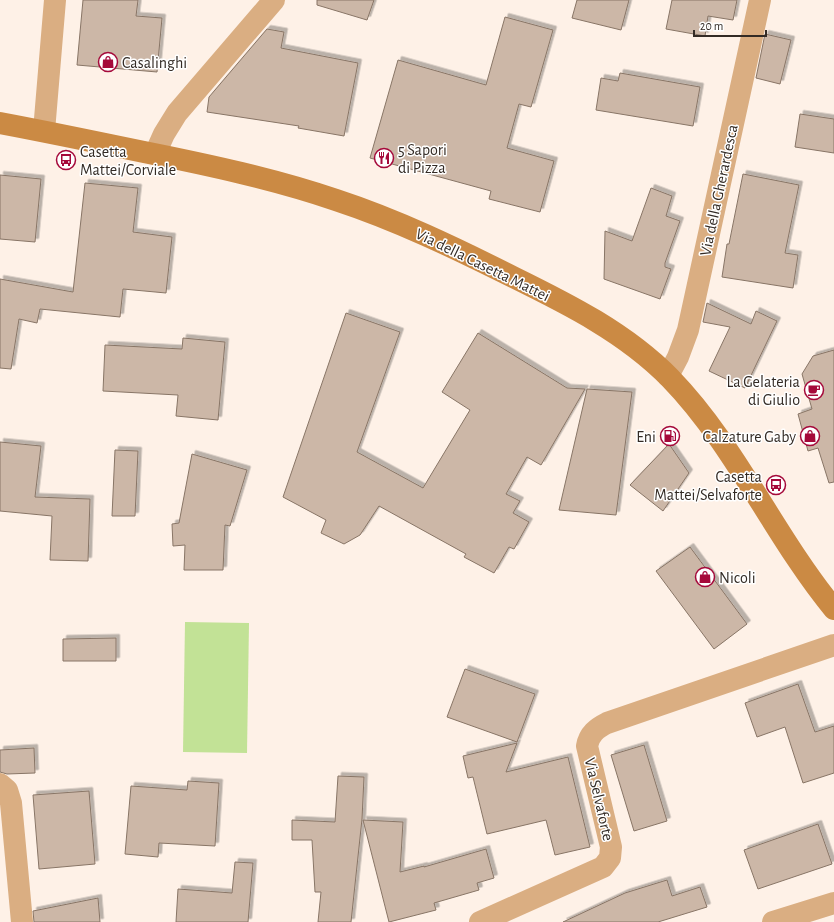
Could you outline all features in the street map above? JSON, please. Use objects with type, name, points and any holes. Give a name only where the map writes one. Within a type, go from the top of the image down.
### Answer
[{"type":"main road","name":"Via della Casetta Mattei","points":[[0,123],[243,173],[337,200],[426,236],[531,286],[588,317],[637,349],[668,376],[695,407],[725,446],[802,567],[834,609]]},
{"type":"street","points":[[44,132],[55,0]]},
{"type":"street","points":[[155,154],[164,134],[177,113],[274,0]]},
{"type":"street","name":"Via della Gherardesca","points":[[668,376],[678,357],[688,330],[760,0]]},
{"type":"street","name":"Via Selvaforte","points":[[480,922],[585,876],[603,867],[610,858],[611,847],[587,746],[588,740],[594,731],[607,723],[834,645]]},
{"type":"street","points":[[0,784],[9,795],[11,804],[22,922]]},
{"type":"street","points":[[774,922],[834,903]]},
{"type":"green space","points":[[185,622],[249,623],[247,753],[183,752]]},
{"type":"building","points":[[83,0],[138,0],[136,16],[162,18],[157,72],[77,65]]},
{"type":"building","points":[[317,0],[374,0],[367,20],[317,5]]},
{"type":"building","points":[[577,0],[629,0],[621,30],[572,18]]},
{"type":"building","points":[[672,0],[737,0],[733,20],[708,16],[705,36],[666,29]]},
{"type":"building","points":[[505,17],[553,30],[531,107],[519,104],[507,148],[554,161],[540,212],[489,199],[491,191],[370,158],[398,60],[486,85]]},
{"type":"building","points":[[267,29],[284,32],[281,48],[358,63],[344,136],[298,128],[299,126],[207,112],[209,97]]},
{"type":"building","points":[[765,34],[791,40],[780,84],[756,78]]},
{"type":"building","points":[[620,73],[700,87],[693,126],[596,110],[601,78],[618,81]]},
{"type":"building","points":[[800,114],[834,119],[834,153],[795,147]]},
{"type":"building","points":[[743,174],[799,185],[785,253],[798,255],[793,288],[722,277],[727,244],[729,244]]},
{"type":"building","points":[[0,175],[41,179],[35,242],[0,239]]},
{"type":"building","points":[[85,183],[138,188],[133,232],[172,237],[166,293],[123,289],[120,317],[40,309],[37,323],[19,319],[11,369],[0,368],[0,279],[73,292]]},
{"type":"building","points":[[651,188],[672,196],[666,216],[680,221],[665,263],[665,267],[671,269],[660,299],[604,279],[605,231],[632,241]]},
{"type":"building","points":[[707,303],[751,324],[756,311],[777,321],[745,388],[709,371],[730,327],[703,322]]},
{"type":"building","points":[[346,313],[400,332],[357,452],[423,488],[470,410],[442,392],[478,333],[567,388],[585,389],[541,465],[527,457],[506,494],[520,501],[513,513],[529,522],[514,549],[509,547],[494,573],[464,557],[466,554],[379,506],[360,535],[344,544],[321,533],[326,520],[283,497]]},
{"type":"building","points":[[183,338],[225,342],[218,420],[176,416],[178,395],[103,391],[105,345],[182,349]]},
{"type":"building","points":[[834,350],[834,482],[829,483],[818,448],[808,451],[798,414],[812,409],[802,374],[813,356]]},
{"type":"building","points":[[587,389],[632,392],[616,515],[559,510]]},
{"type":"building","points":[[0,442],[41,446],[35,497],[90,499],[88,561],[50,560],[52,516],[0,511]]},
{"type":"building","points":[[669,444],[689,473],[663,511],[630,485]]},
{"type":"building","points":[[115,450],[138,451],[135,516],[112,516]]},
{"type":"building","points":[[192,454],[247,470],[230,526],[225,525],[223,570],[184,570],[185,545],[173,546],[172,524],[179,523]]},
{"type":"building","points":[[690,547],[747,624],[714,649],[656,571]]},
{"type":"building","points":[[116,638],[116,661],[63,661],[63,639]]},
{"type":"building","points":[[465,669],[535,694],[517,742],[447,717]]},
{"type":"building","points":[[798,684],[815,732],[834,726],[834,773],[803,783],[785,727],[757,737],[745,703]]},
{"type":"building","points":[[517,743],[506,772],[568,757],[590,847],[555,855],[546,820],[487,834],[473,777],[468,778],[463,756]]},
{"type":"building","points":[[644,745],[667,821],[634,831],[611,755]]},
{"type":"building","points":[[34,748],[35,773],[7,774],[0,772],[0,750]]},
{"type":"building","points":[[338,776],[364,777],[362,819],[351,922],[318,922],[321,892],[315,892],[312,840],[292,840],[292,820],[335,822]]},
{"type":"building","points":[[188,781],[219,783],[215,846],[159,843],[158,857],[125,854],[131,786],[187,790]]},
{"type":"building","points":[[89,791],[95,864],[39,869],[33,795]]},
{"type":"building","points":[[363,820],[403,822],[400,872],[424,867],[486,849],[494,878],[477,883],[479,890],[434,903],[436,910],[389,922]]},
{"type":"building","points":[[818,824],[832,864],[758,889],[744,850]]},
{"type":"building","points":[[235,862],[253,863],[248,922],[176,922],[178,889],[232,893]]},
{"type":"building","points":[[667,880],[672,896],[700,887],[707,907],[658,922],[563,922],[625,893]]},
{"type":"building","points":[[98,898],[100,922],[34,922],[33,911]]},
{"type":"place","name":"Casalinghi","points":[[108,62]]},
{"type":"place","name":"5 Sapori di Pizza","points":[[384,158]]},
{"type":"place","name":"Casetta Mattei/Corviale","points":[[66,160]]},
{"type":"place","name":"La Gelateria di Giulio","points":[[814,390]]},
{"type":"place","name":"Eni","points":[[670,436]]},
{"type":"place","name":"Calzature Gaby","points":[[810,436]]},
{"type":"place","name":"Casetta Mattei/Selvaforte","points":[[776,485]]},
{"type":"place","name":"Nicoli","points":[[705,577]]}]
